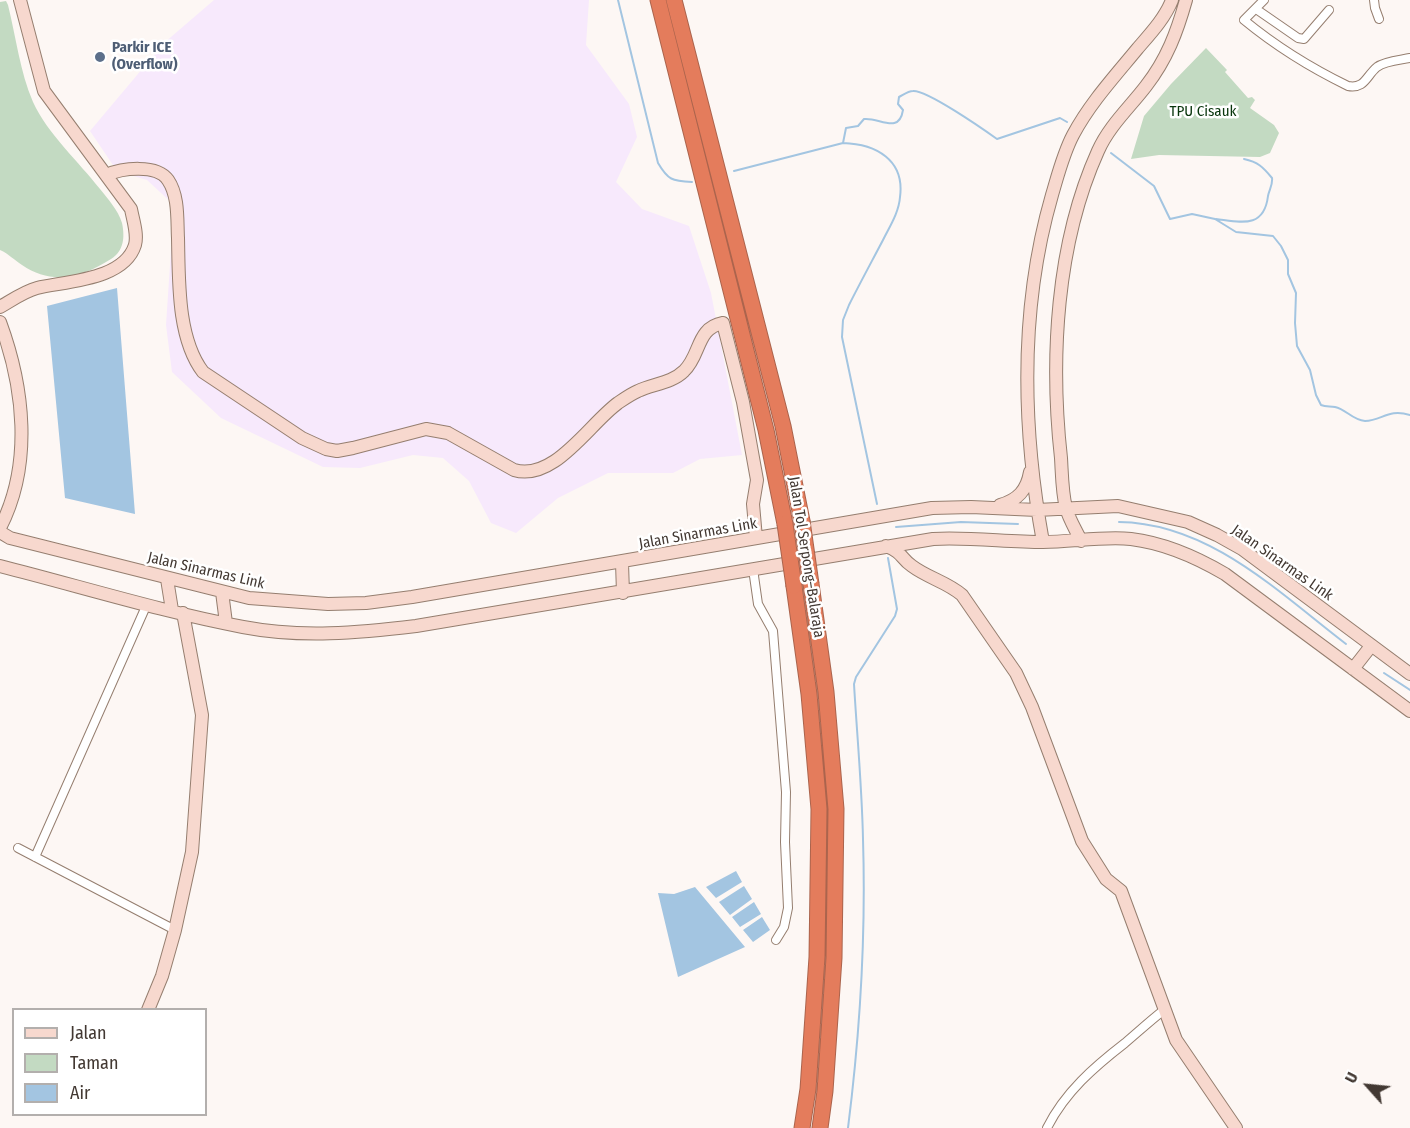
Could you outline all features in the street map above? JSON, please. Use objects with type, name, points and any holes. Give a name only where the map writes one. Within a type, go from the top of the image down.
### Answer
[{"type":"highway","name":"Jalan Tol Serpong–Balaraja","points":[[658,0],[766,430],[785,524],[809,694],[819,809],[817,957],[802,1128]]},
{"type":"highway","name":"Jalan Tol Serpong–Balaraja","points":[[675,2],[783,426],[802,521],[826,692],[836,808],[834,958],[825,1091],[820,1128]]},
{"type":"street","points":[[0,306],[34,289],[76,282],[114,269],[126,261],[135,245],[131,209],[44,91],[20,0]]},
{"type":"street","points":[[1043,542],[1031,459],[1026,371],[1028,319],[1035,268],[1046,217],[1072,137],[1088,110],[1158,25],[1172,0]]},
{"type":"street","points":[[1081,541],[1066,509],[1055,371],[1061,292],[1074,224],[1098,150],[1112,127],[1148,84],[1165,59],[1177,33],[1186,0]]},
{"type":"street","points":[[1264,0],[1244,20],[1304,64],[1348,86],[1355,88],[1362,85],[1377,66],[1410,58]]},
{"type":"street","points":[[1374,0],[1379,19]]},
{"type":"street","points":[[1256,9],[1298,38],[1304,39],[1329,10]]},
{"type":"street","points":[[107,176],[117,171],[145,170],[158,172],[169,181],[177,215],[182,309],[187,343],[194,360],[203,372],[302,438],[326,449],[337,451],[417,431],[437,430],[448,433],[514,470],[523,473],[538,471],[555,462],[617,404],[636,391],[663,382],[685,370],[692,362],[703,335],[713,325],[723,323],[743,402],[757,480],[753,504],[756,538]]},
{"type":"street","points":[[0,322],[17,379],[22,450],[16,485],[0,530]]},
{"type":"street","points":[[991,508],[1012,502],[1020,495],[1028,483],[1031,459]]},
{"type":"street","name":"Jalan Sinarmas Link","points":[[0,530],[10,538],[222,592],[289,603],[328,604],[366,603],[412,597],[622,563],[932,508],[1037,510],[1118,506],[1188,522],[1242,549],[1410,674]]},
{"type":"street","points":[[0,566],[244,627],[327,634],[416,626],[933,538],[1043,542],[1130,539],[1178,551],[1225,574],[1410,711]]},
{"type":"street","points":[[886,546],[899,551],[911,566],[963,595],[1016,673],[1032,707],[1082,841],[1106,879],[1121,891],[1176,1040],[1236,1128]]},
{"type":"street","points":[[622,563],[622,592]]},
{"type":"street","points":[[753,569],[758,604],[773,631],[784,751],[788,908],[784,927],[776,940]]},
{"type":"street","points":[[149,1008],[162,976],[175,930],[192,852],[202,715],[178,612],[167,579]]},
{"type":"street","points":[[222,592],[226,623]]},
{"type":"street","points":[[34,857],[147,604]]},
{"type":"street","points":[[1353,669],[1371,646]]},
{"type":"street","points":[[18,848],[175,930]]},
{"type":"street","points":[[1047,1128],[1061,1103],[1084,1078],[1164,1010]]},
{"type":"shaded area","points":[[214,0],[589,0],[586,45],[629,104],[637,137],[616,182],[642,209],[689,226],[711,293],[742,455],[700,459],[673,473],[608,473],[558,498],[516,533],[491,523],[469,481],[443,458],[413,455],[360,468],[323,467],[221,418],[172,372],[166,325],[174,205],[147,180],[117,171],[90,131],[164,43]]},
{"type":"green space","points":[[6,1],[21,67],[39,114],[113,205],[122,223],[121,248],[115,256],[90,270],[67,277],[33,272],[0,250],[0,2]]},
{"type":"green space","name":"TPU Cisauk","points":[[1206,48],[1227,70],[1225,72],[1248,98],[1252,97],[1255,100],[1250,108],[1274,125],[1279,133],[1270,153],[1260,157],[1159,155],[1131,159],[1144,116]]},
{"type":"water","points":[[117,288],[135,514],[65,498],[47,306]]},
{"type":"water","points":[[736,871],[742,882],[716,898],[706,887]]},
{"type":"water","points":[[744,886],[752,899],[730,915],[719,902]]},
{"type":"water","points":[[695,887],[745,947],[678,977],[658,893],[674,894]]},
{"type":"water","points":[[754,902],[761,914],[740,927],[732,917]]},
{"type":"water","points":[[762,917],[770,930],[753,942],[743,930]]},
{"type":"waterway","points":[[618,0],[658,163],[671,179],[692,182]]},
{"type":"waterway","points":[[843,143],[846,128],[858,126],[864,119],[888,123],[897,122],[903,110],[898,104],[899,97],[913,91],[942,103],[997,139],[1060,118],[1067,122]]},
{"type":"waterway","points":[[734,171],[843,143],[877,151],[886,156],[898,173],[900,197],[896,214],[843,320],[842,337],[877,504]]},
{"type":"waterway","points":[[1111,153],[1154,186],[1170,219],[1192,214],[1215,219],[1236,232],[1273,236],[1288,260],[1288,274],[1296,293],[1297,346],[1310,370],[1321,405],[1339,408],[1356,419],[1365,421],[1396,413],[1410,415]]},
{"type":"waterway","points":[[1216,219],[1250,221],[1262,214],[1266,207],[1272,178],[1260,166],[1244,159]]},
{"type":"waterway","points":[[896,527],[961,522],[1018,524]]},
{"type":"waterway","points":[[1119,522],[1152,525],[1183,534],[1212,547],[1268,583],[1346,644]]},
{"type":"waterway","points":[[848,1128],[859,1020],[864,912],[861,781],[854,684],[897,609],[888,558]]},
{"type":"waterway","points":[[1384,673],[1410,690]]},
{"type":"place","name":"Parkir ICE (Overflow)","points":[[100,57]]}]
